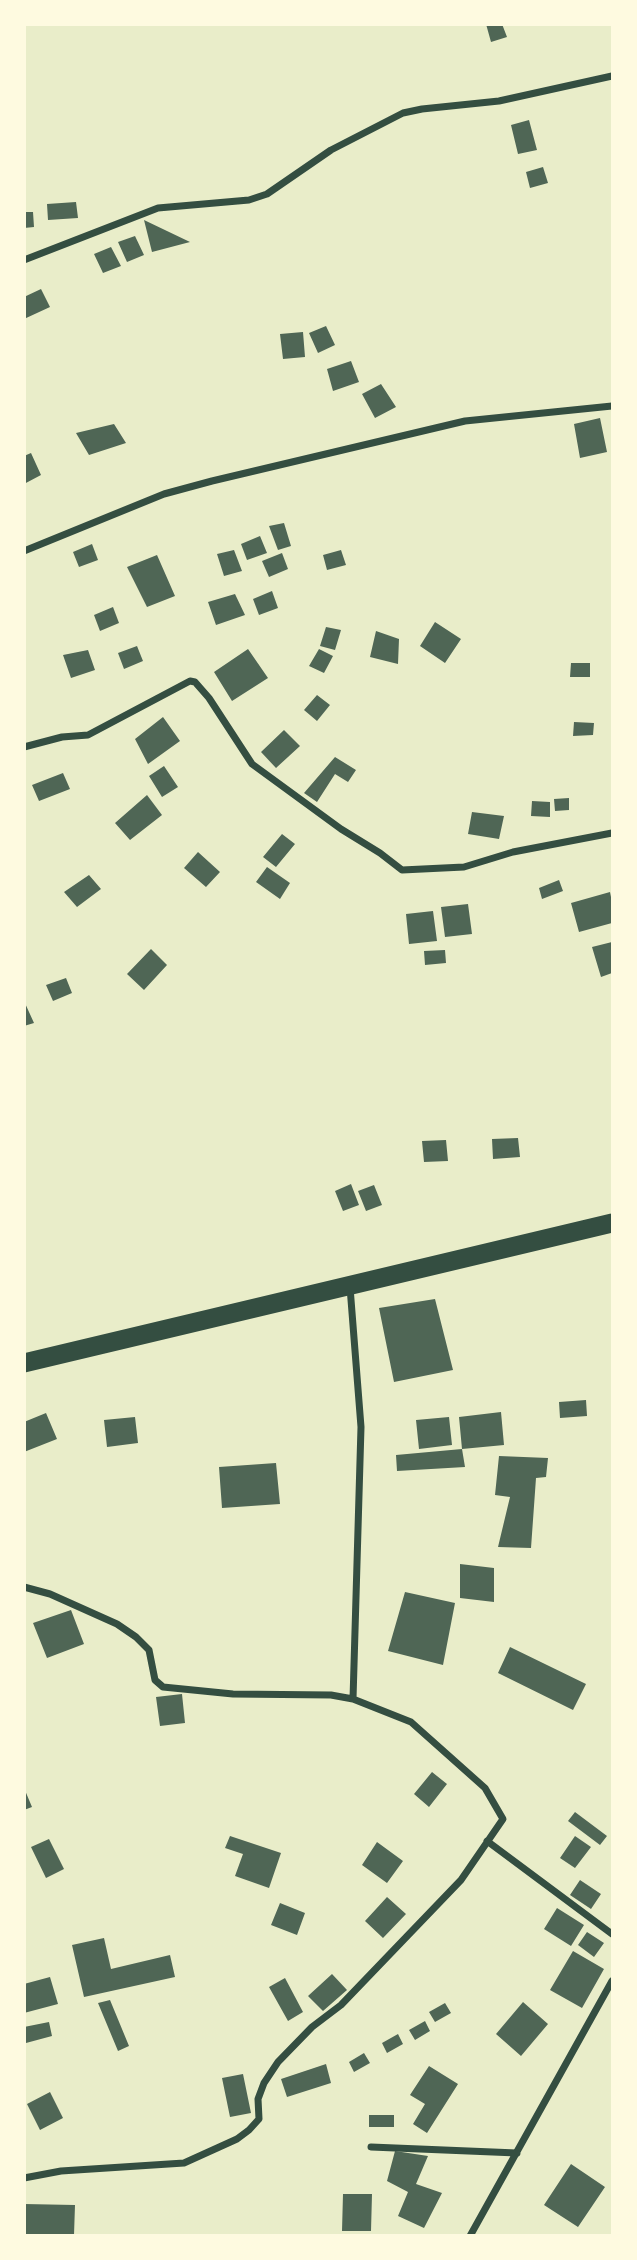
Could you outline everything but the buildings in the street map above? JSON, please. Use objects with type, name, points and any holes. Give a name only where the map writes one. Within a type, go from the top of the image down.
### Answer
[{"type":"highway","points":[[24,1363],[612,1223]]},
{"type":"street","points":[[24,260],[158,208],[249,200],[267,194],[331,150],[403,113],[422,108],[499,101],[612,76]]},
{"type":"street","points":[[24,551],[164,494],[212,481],[465,421],[612,406]]},
{"type":"street","points":[[24,747],[62,737],[88,736],[190,681],[195,682],[209,698],[252,764],[402,870],[464,867],[513,852],[612,833]]},
{"type":"street","points":[[350,1286],[360,1427],[353,1699]]},
{"type":"street","points":[[24,1587],[50,1594],[117,1624],[136,1637],[149,1650],[155,1680],[163,1687],[233,1694],[313,1693],[353,1699],[411,1722],[485,1788],[503,1819],[460,1880],[341,2005],[312,2027],[278,2062],[264,2083],[258,2099],[259,2119],[237,2139],[184,2163],[61,2171],[24,2178]]},
{"type":"street","points":[[487,1841],[612,1934]]},
{"type":"street","points":[[470,2235],[612,1981]]},
{"type":"street","points":[[371,2147],[517,2153]]}]
